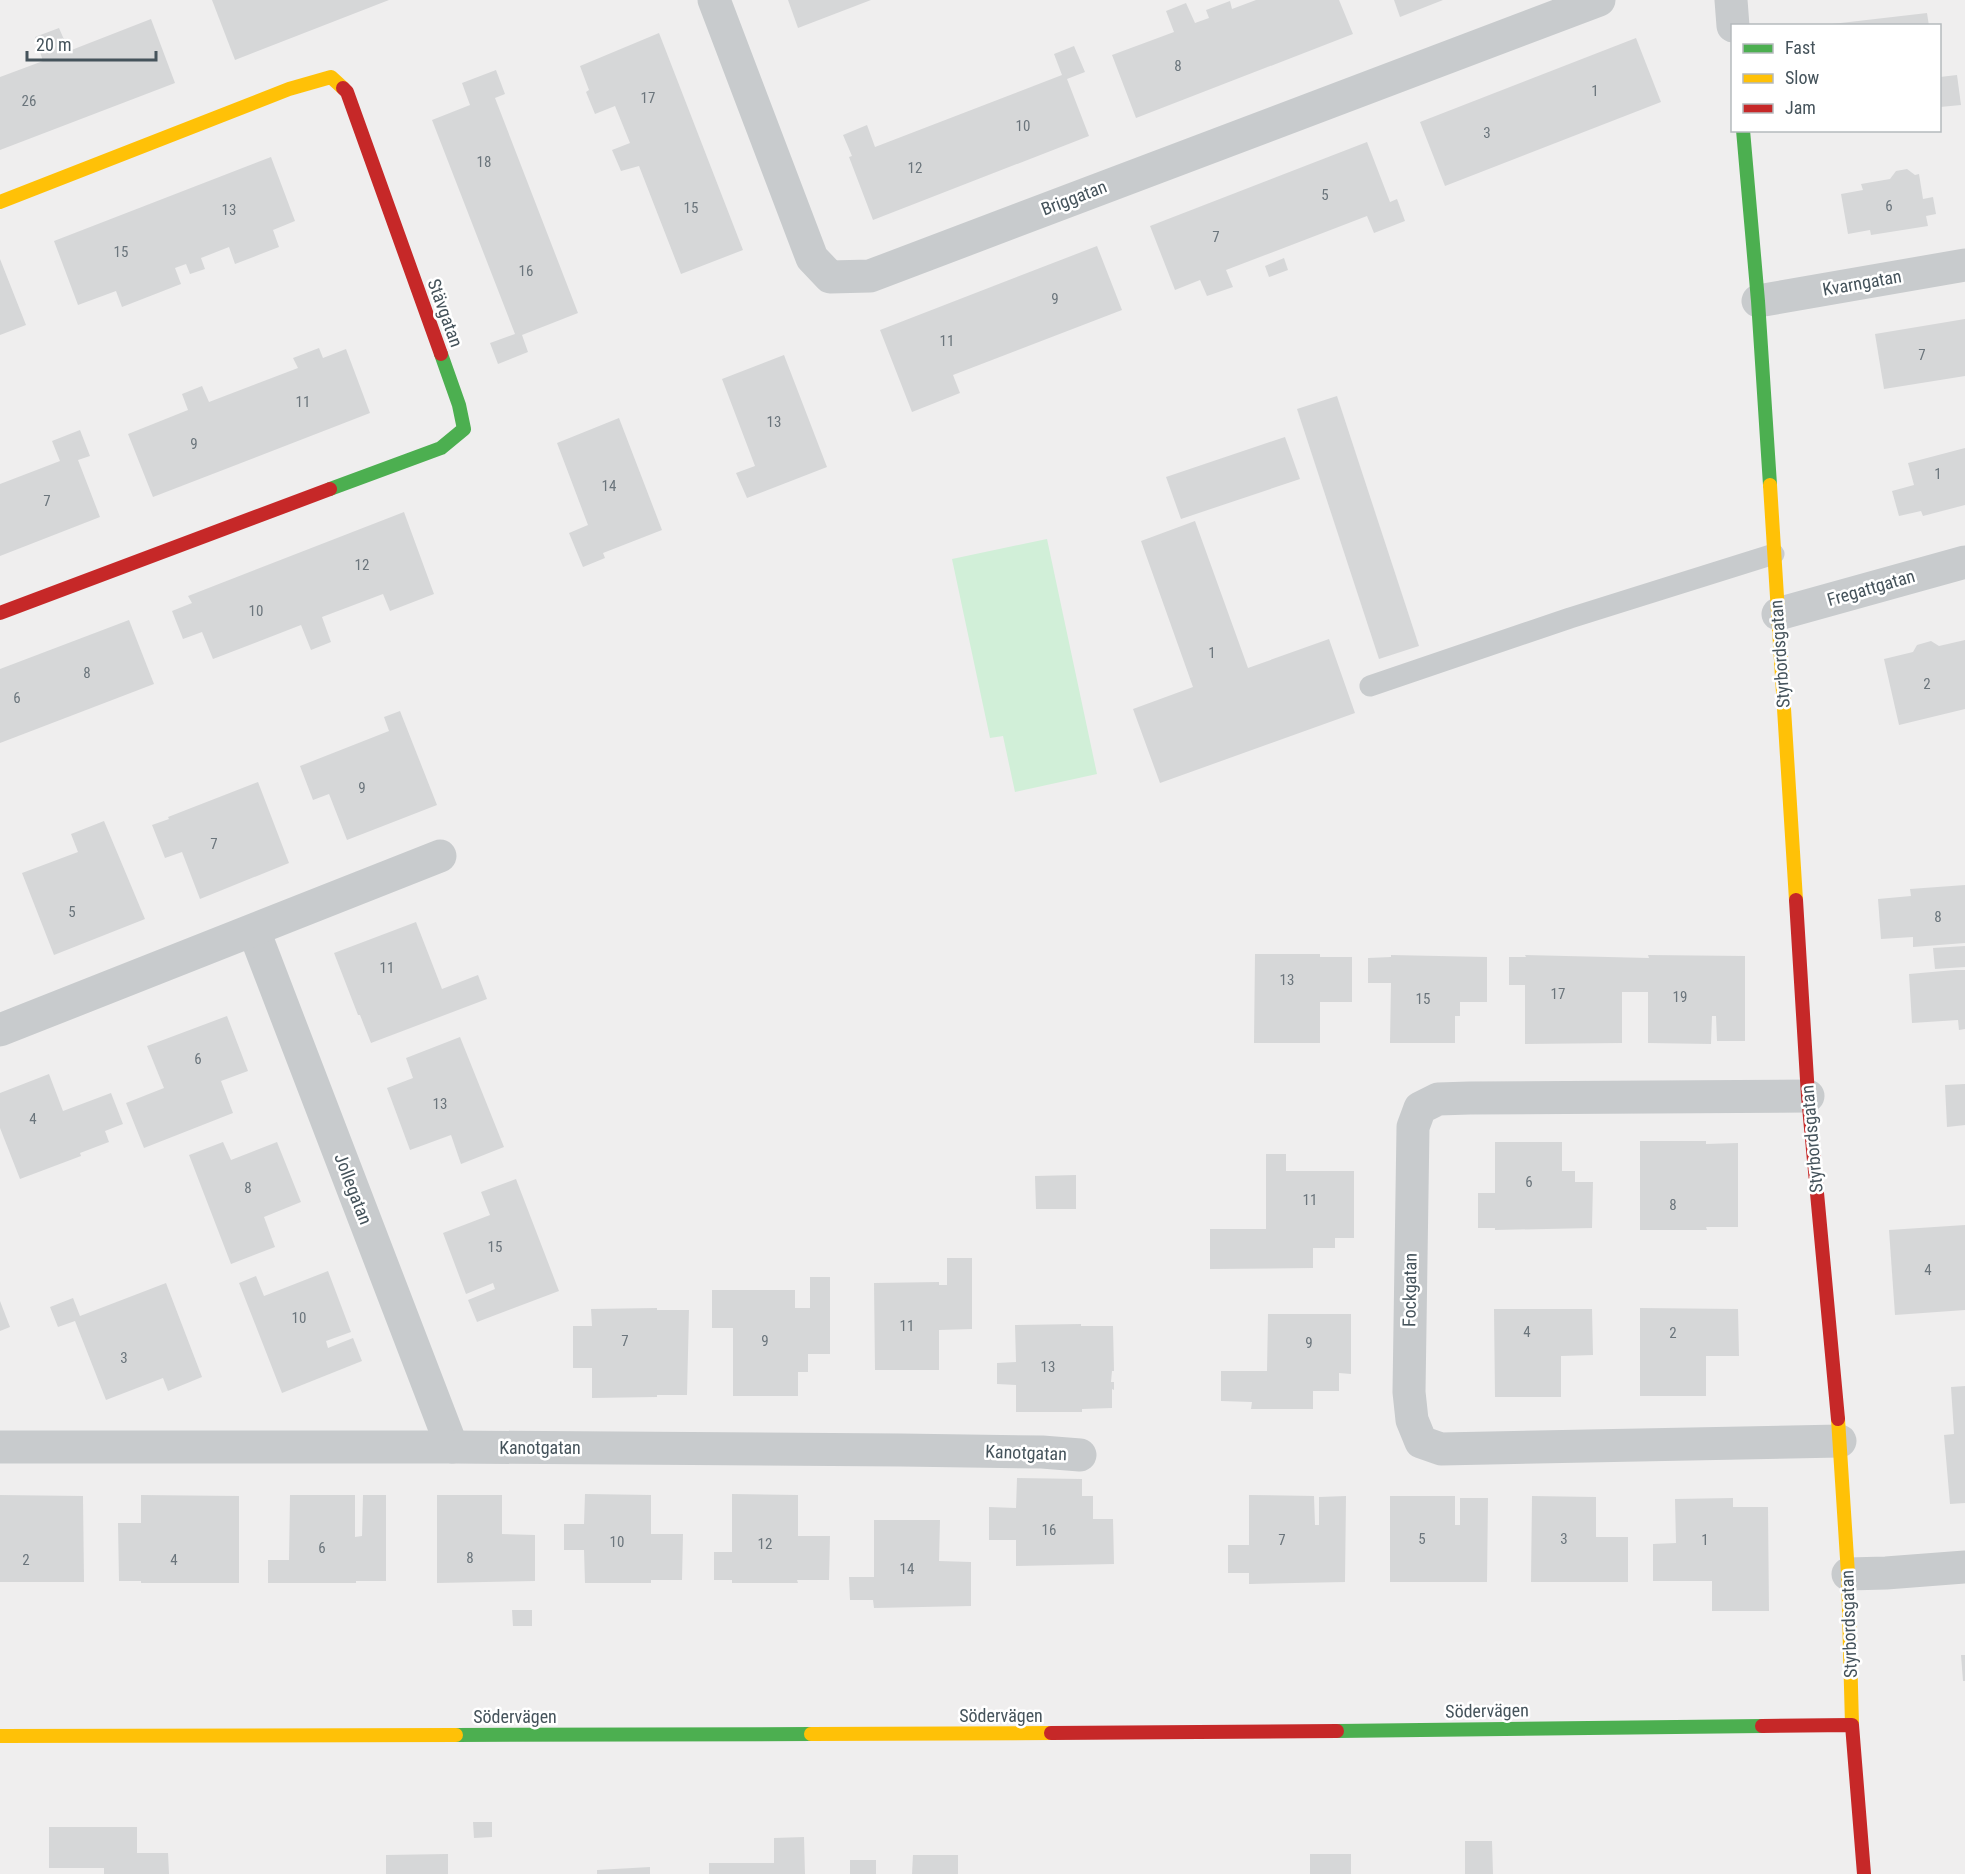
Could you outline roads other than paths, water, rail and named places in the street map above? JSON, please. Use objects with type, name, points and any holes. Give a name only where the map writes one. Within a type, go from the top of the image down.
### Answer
[{"type":"street","name":"Briggatan","points":[[714,0],[812,258],[830,277],[870,276],[1599,0]]},
{"type":"street","points":[[1731,0],[1733,24]]},
{"type":"street","name":"Stävgatan","points":[[0,202],[289,89],[331,77],[346,92],[459,405],[464,429],[441,448],[0,613]]},
{"type":"street","name":"Styrbordsgatan","points":[[1743,132],[1758,301],[1808,1096],[1840,1441],[1848,1574],[1852,1725]]},
{"type":"street","name":"Kvarngatan","points":[[1758,301],[1965,266]]},
{"type":"street","name":"Fregattgatan","points":[[1778,614],[1965,562]]},
{"type":"street","points":[[0,1030],[440,856]]},
{"type":"street","name":"Jollegatan","points":[[254,931],[452,1447]]},
{"type":"street","name":"Fockgatan","points":[[1808,1096],[1470,1098],[1438,1100],[1420,1108],[1413,1127],[1409,1392],[1412,1420],[1421,1442],[1441,1449],[1840,1441]]},
{"type":"street","name":"Kanotgatan","points":[[0,1447],[452,1447],[1042,1452],[1080,1455]]},
{"type":"street","points":[[1848,1574],[1965,1567]]},
{"type":"street","points":[[1852,1725],[1864,1874]]},
{"type":"street","name":"Södervägen","points":[[0,1736],[1153,1734],[1852,1725]]},
{"type":"lane","points":[[1370,686],[1570,618],[1774,554]]}]
